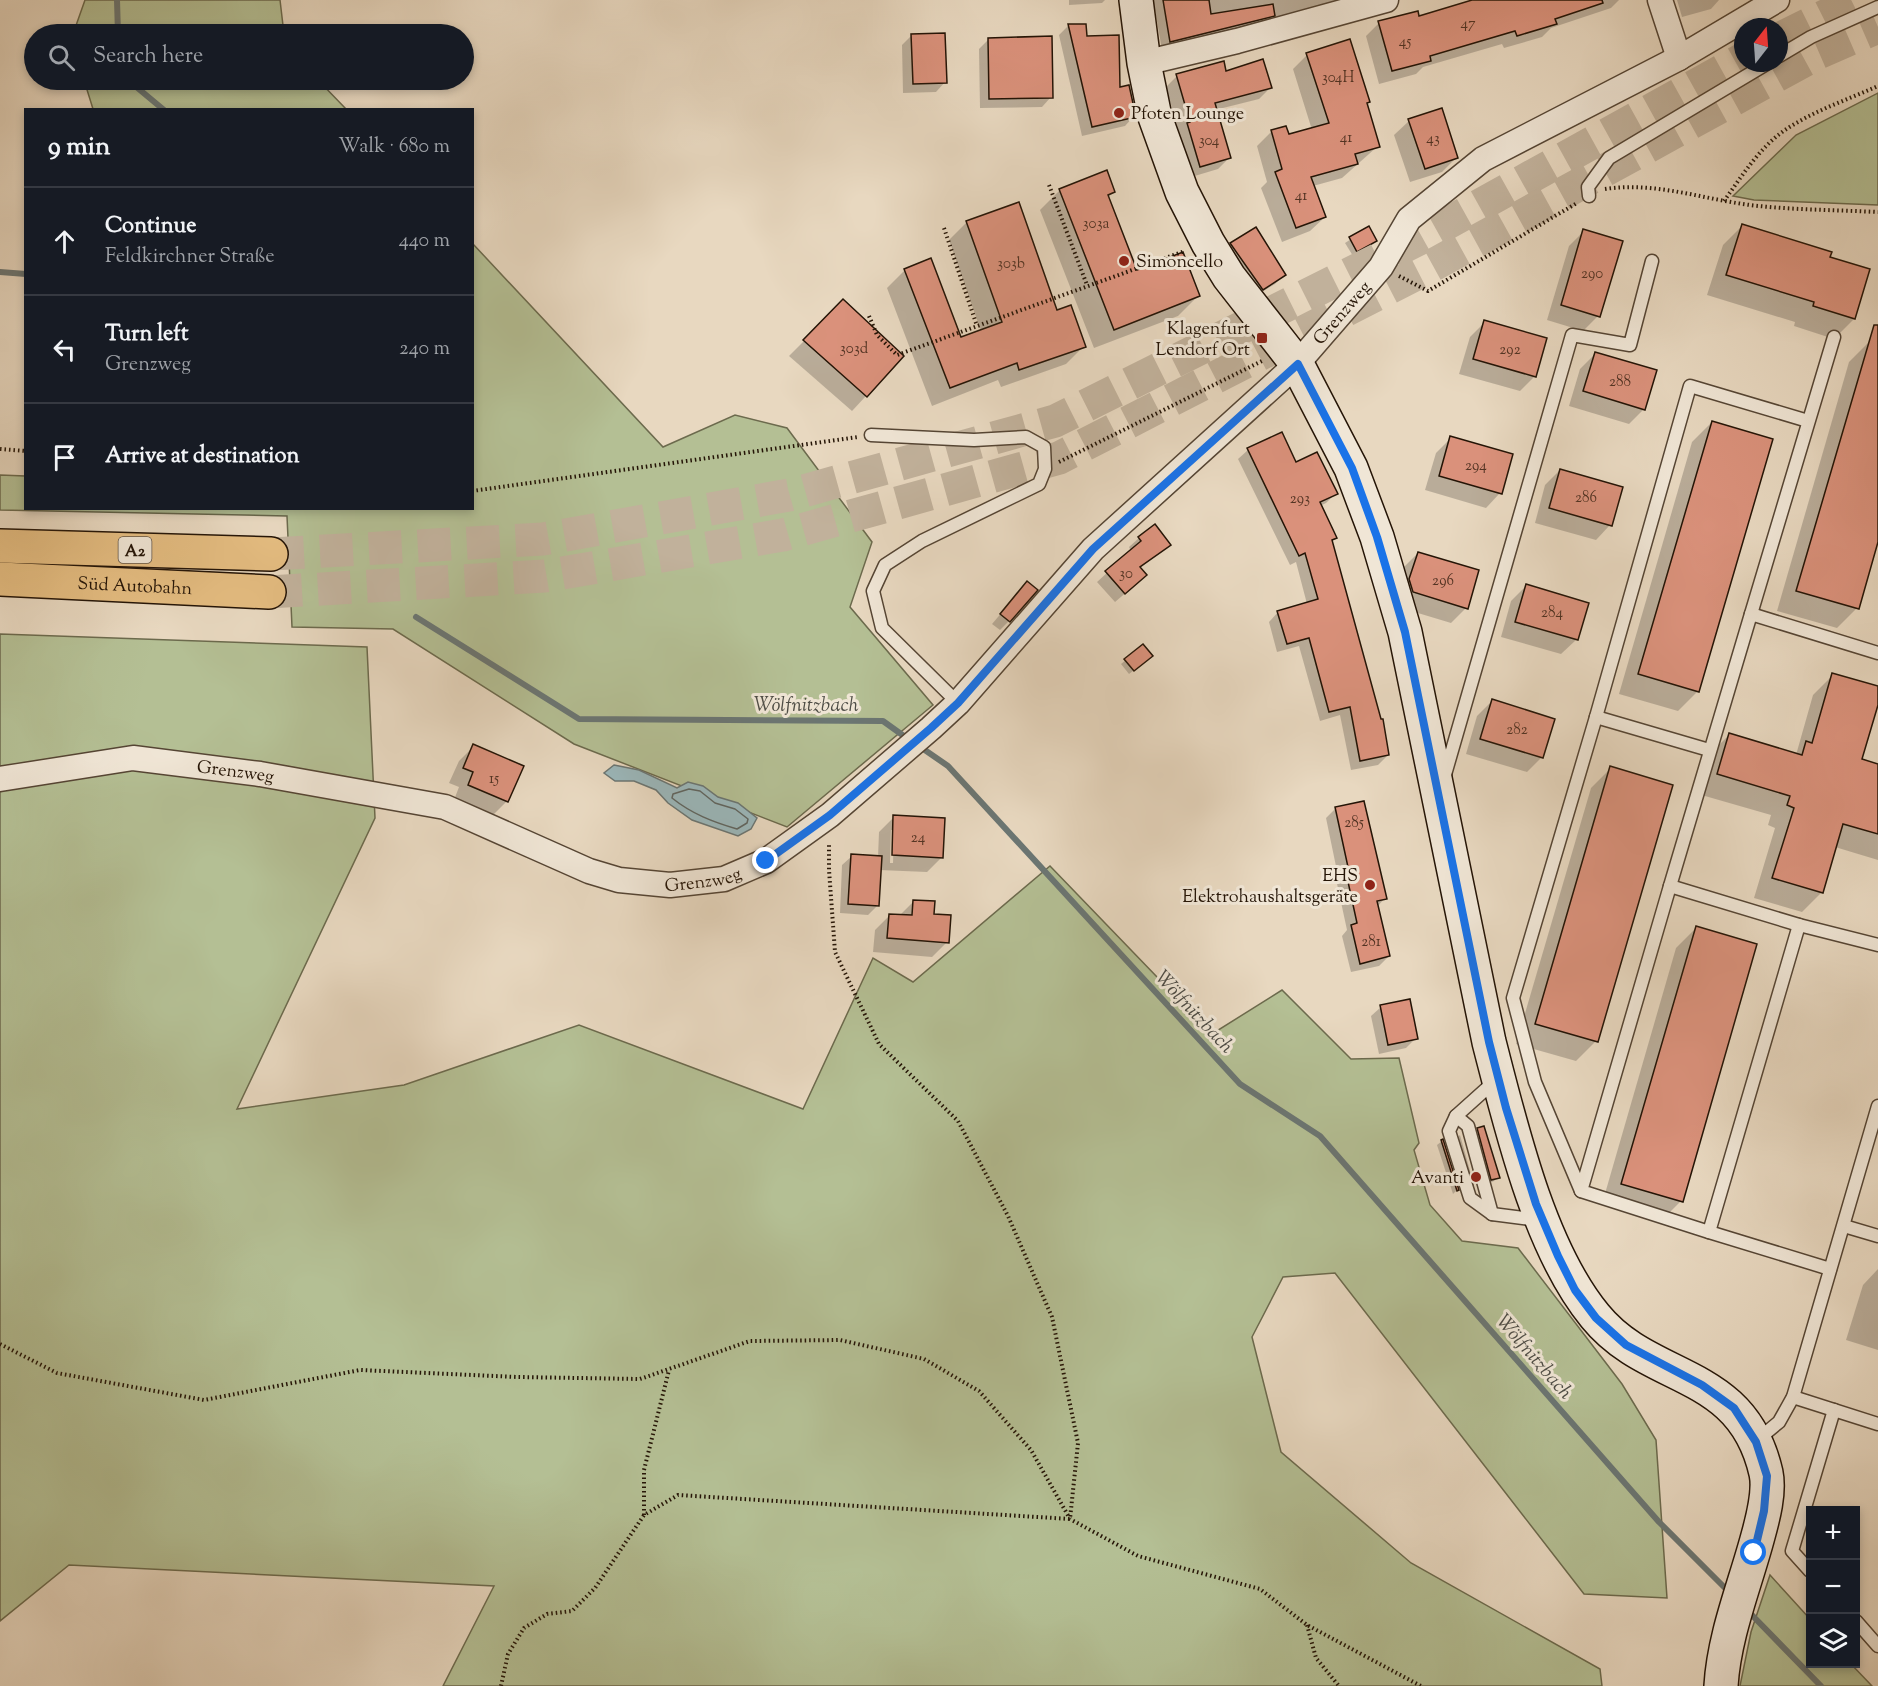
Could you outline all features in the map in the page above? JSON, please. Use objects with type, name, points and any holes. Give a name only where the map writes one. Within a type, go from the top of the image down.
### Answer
[{"type":"highway","name":"Süd Autobahn","points":[[0,546],[271,554]]},
{"type":"highway","name":"Süd Autobahn","points":[[0,579],[269,592]]},
{"type":"street","points":[[1136,0],[1144,63],[1155,117],[1182,192],[1208,243],[1352,468],[1377,537],[1405,632],[1498,1078],[1543,1221],[1558,1256],[1575,1290],[1596,1318],[1626,1345],[1702,1385],[1734,1408],[1756,1442],[1767,1476],[1764,1511],[1731,1628],[1721,1686]]},
{"type":"street","points":[[1144,63],[1236,41],[1386,0]]},
{"type":"street","points":[[1660,0],[1679,58]]},
{"type":"street","name":"Grenzweg","points":[[0,779],[133,758],[261,774],[445,807],[588,871],[619,880],[670,885],[724,879],[755,866],[766,861],[830,815],[958,703],[1093,549],[1382,267],[1409,219],[1483,159],[1679,58],[1777,0]]},
{"type":"lane","points":[[1788,51],[1811,37],[1878,7]]},
{"type":"lane","points":[[1589,196],[1588,187],[1609,158],[1753,72]]},
{"type":"lane","points":[[1439,796],[1572,335],[1630,345],[1652,261]]},
{"type":"lane","points":[[1581,1191],[1709,750],[1834,337]]},
{"type":"lane","points":[[1808,421],[1690,386],[1513,998],[1535,1082],[1581,1191],[1830,1269]]},
{"type":"lane","points":[[871,435],[974,440],[1026,437],[1044,447],[1045,469],[1040,484],[922,541],[885,565],[873,591],[882,628],[958,703]]},
{"type":"lane","points":[[1751,614],[1878,653]]},
{"type":"lane","points":[[1596,717],[1709,750]]},
{"type":"lane","points":[[1670,886],[1799,925],[1878,945]]},
{"type":"lane","points":[[1709,1232],[1799,925]]},
{"type":"lane","points":[[1498,1078],[1456,1116],[1449,1131],[1470,1198],[1492,1214],[1543,1221]]},
{"type":"lane","points":[[1756,1442],[1779,1422],[1793,1398],[1878,1106]]},
{"type":"lane","points":[[1456,1116],[1468,1126],[1492,1214]]},
{"type":"lane","points":[[1844,1226],[1878,1236]]},
{"type":"lane","points":[[1793,1398],[1878,1424]]},
{"type":"lane","points":[[1806,1567],[1792,1551],[1834,1410]]},
{"type":"lane","points":[[1860,1626],[1878,1646]]},
{"type":"path","points":[[1724,201],[1751,163],[1784,131],[1812,115],[1878,86]]},
{"type":"path","points":[[1049,185],[1087,285]]},
{"type":"path","points":[[1382,267],[1428,291],[1599,190],[1610,188],[1657,187],[1758,206],[1878,212]]},
{"type":"path","points":[[944,228],[977,326]]},
{"type":"path","points":[[869,316],[877,335],[897,355],[1194,247]]},
{"type":"path","points":[[1045,469],[1285,360]]},
{"type":"path","points":[[474,491],[871,435]]},
{"type":"path","points":[[0,449],[24,451]]},
{"type":"path","points":[[830,815],[829,870],[835,952],[879,1044],[958,1121],[1008,1216],[1052,1317],[1078,1443],[1070,1519]]},
{"type":"path","points":[[0,1344],[57,1373],[204,1400],[360,1370],[517,1377],[640,1379],[750,1341],[840,1340],[924,1359],[979,1391],[1031,1450],[1070,1519]]},
{"type":"path","points":[[644,1515],[644,1470],[669,1370]]},
{"type":"path","points":[[501,1686],[508,1654],[524,1628],[547,1614],[572,1611],[596,1588],[644,1515],[678,1495],[1070,1519],[1138,1556],[1260,1589],[1307,1625],[1421,1686]]},
{"type":"path","points":[[1307,1625],[1316,1658],[1339,1686]]},
{"type":"green space","points":[[85,0],[280,0],[283,24],[77,24]]},
{"type":"green space","points":[[87,90],[328,90],[345,108],[93,108]]},
{"type":"green space","points":[[1878,93],[1878,205],[1754,200],[1733,196],[1796,135]]},
{"type":"green space","points":[[474,245],[663,447],[735,415],[787,428],[872,542],[850,607],[933,705],[787,827],[574,744],[393,629],[292,627],[287,516],[0,510],[0,475],[24,476],[24,510],[474,510]]},
{"type":"green space","points":[[0,634],[367,647],[375,818],[237,1109],[404,1085],[579,1025],[803,1109],[873,958],[913,982],[1050,866],[1212,1034],[1282,990],[1351,1059],[1399,1058],[1419,1143],[1414,1150],[1430,1205],[1462,1241],[1518,1248],[1622,1384],[1656,1440],[1667,1598],[1584,1594],[1335,1273],[1283,1277],[1252,1337],[1281,1452],[1411,1563],[1600,1669],[1602,1686],[443,1686],[494,1586],[69,1565],[0,1621]]},
{"type":"green space","points":[[1770,1575],[1806,1615],[1806,1668],[1855,1668],[1872,1686],[1740,1686],[1751,1632]]},
{"type":"water","points":[[614,765],[639,770],[677,788],[688,782],[703,786],[718,797],[738,803],[757,818],[751,829],[738,836],[692,820],[668,803],[656,790],[634,781],[615,781],[604,773]]},
{"type":"building","points":[[1163,0],[1209,0],[1211,14],[1273,4],[1275,16],[1170,42]]},
{"type":"building","points":[[1472,0],[1602,0],[1603,3],[1555,19],[1557,24],[1517,36],[1515,31],[1430,56],[1431,61],[1392,71],[1378,21],[1418,11],[1419,16]]},
{"type":"building","points":[[1068,24],[1086,24],[1087,36],[1119,35],[1120,87],[1129,85],[1136,117],[1092,127]]},
{"type":"building","points":[[945,33],[947,83],[913,84],[911,34]]},
{"type":"building","points":[[1052,36],[1053,98],[989,99],[988,38]]},
{"type":"building","points":[[1350,39],[1370,102],[1367,103],[1380,147],[1355,154],[1358,164],[1311,177],[1326,217],[1296,228],[1275,172],[1282,169],[1271,130],[1286,126],[1289,134],[1329,123],[1306,53]]},
{"type":"building","points":[[1263,59],[1272,88],[1215,103],[1231,158],[1200,167],[1176,74],[1224,61],[1226,71]]},
{"type":"building","points":[[1442,108],[1458,158],[1425,169],[1408,119]]},
{"type":"building","points":[[1107,170],[1115,192],[1108,195],[1137,270],[1183,252],[1200,296],[1114,330],[1059,189]]},
{"type":"building","points":[[1019,202],[1057,310],[1071,305],[1086,347],[1019,370],[1017,363],[950,388],[904,269],[931,258],[961,337],[1002,322],[966,221]]},
{"type":"building","points":[[1742,224],[1832,252],[1830,257],[1870,269],[1855,319],[1813,306],[1814,302],[1726,275]]},
{"type":"building","points":[[1369,226],[1377,241],[1357,252],[1349,237]]},
{"type":"building","points":[[1256,227],[1286,275],[1263,290],[1230,243]]},
{"type":"building","points":[[1583,229],[1623,241],[1600,317],[1561,305]]},
{"type":"building","points":[[843,299],[904,356],[867,397],[803,340]]},
{"type":"building","points":[[1484,320],[1547,338],[1536,377],[1473,359]]},
{"type":"building","points":[[1874,325],[1878,325],[1878,542],[1859,609],[1796,591]]},
{"type":"building","points":[[1595,352],[1657,370],[1645,410],[1583,391]]},
{"type":"building","points":[[1712,421],[1773,439],[1699,692],[1638,674]]},
{"type":"building","points":[[1282,432],[1296,462],[1317,452],[1338,494],[1320,502],[1337,538],[1332,540],[1381,719],[1383,719],[1389,755],[1360,761],[1350,707],[1329,712],[1309,638],[1287,644],[1277,611],[1318,599],[1305,553],[1299,556],[1247,448]]},
{"type":"building","points":[[1450,436],[1513,454],[1502,494],[1439,476]]},
{"type":"building","points":[[1560,469],[1623,487],[1612,526],[1549,508]]},
{"type":"building","points":[[1155,524],[1171,545],[1140,567],[1147,575],[1125,594],[1105,571],[1141,541],[1138,537]]},
{"type":"building","points":[[1418,552],[1479,570],[1468,609],[1413,592],[1409,579]]},
{"type":"building","points":[[1027,581],[1038,590],[1010,622],[1000,614]]},
{"type":"building","points":[[1526,584],[1589,603],[1578,640],[1515,622]]},
{"type":"building","points":[[1143,644],[1153,656],[1134,671],[1124,659]]},
{"type":"building","points":[[1832,673],[1878,686],[1878,705],[1862,759],[1878,764],[1878,834],[1843,824],[1823,893],[1772,878],[1794,808],[1787,805],[1790,796],[1717,774],[1729,733],[1802,755],[1806,741],[1812,743]]},
{"type":"building","points":[[1492,699],[1555,719],[1543,758],[1480,739]]},
{"type":"building","points":[[473,744],[524,766],[508,802],[468,785],[473,772],[463,768]]},
{"type":"building","points":[[1610,766],[1673,785],[1598,1042],[1535,1024]]},
{"type":"building","points":[[1364,801],[1387,899],[1377,901],[1390,956],[1360,964],[1351,925],[1357,923],[1335,807]]},
{"type":"building","points":[[893,815],[945,818],[943,858],[892,855]]},
{"type":"building","points":[[851,854],[882,856],[879,906],[848,904]]},
{"type":"building","points":[[913,900],[935,901],[934,914],[951,915],[949,943],[887,938],[889,914],[912,915]]},
{"type":"building","points":[[1696,926],[1757,944],[1683,1202],[1621,1184]]},
{"type":"building","points":[[1410,999],[1418,1039],[1388,1045],[1380,1005]]},
{"type":"building","points":[[1484,1126],[1500,1178],[1491,1180],[1477,1128]]},
{"type":"building","points":[[1443,1139],[1459,1190],[1457,1191],[1441,1140]]},
{"type":"waterway","name":"Wölfnitzbach","points":[[117,0],[118,24]]},
{"type":"waterway","name":"Wölfnitzbach","points":[[140,90],[162,108]]},
{"type":"waterway","points":[[0,272],[24,274]]},
{"type":"waterway","name":"Wölfnitzbach","points":[[416,617],[579,719],[883,721],[908,739]]},
{"type":"waterway","name":"Wölfnitzbach","points":[[919,746],[948,766],[1240,1084],[1320,1136],[1659,1522],[1729,1592]]},
{"type":"waterway","name":"Wölfnitzbach","points":[[1747,1610],[1821,1686]]},
{"type":"tunnel","points":[[1788,34],[1857,0]]},
{"type":"tunnel","points":[[269,592],[545,576],[783,535],[1059,458],[1424,270],[1818,53],[1878,27]]},
{"type":"tunnel","points":[[271,554],[543,539],[789,495],[1055,421],[1417,240],[1734,64]]},
{"type":"place","name":"Pfoten Lounge","points":[[1119,113]]},
{"type":"place","name":"Simoncello","points":[[1124,261]]},
{"type":"place","name":"Klagenfurt Lendorf Ort","points":[[1262,338]]},
{"type":"place","name":"EHS Elektrohaushaltsgeräte","points":[[1370,885]]},
{"type":"place","name":"Avanti","points":[[1476,1177]]},
{"type":"route","points":[[766,861],[830,815],[958,703],[1093,549],[1298,364],[1352,468],[1377,537],[1405,632],[1489,1042],[1506,1108],[1536,1204],[1575,1290],[1596,1318],[1626,1345],[1702,1385],[1734,1408],[1756,1442],[1767,1476],[1764,1511],[1754,1553]]}]
